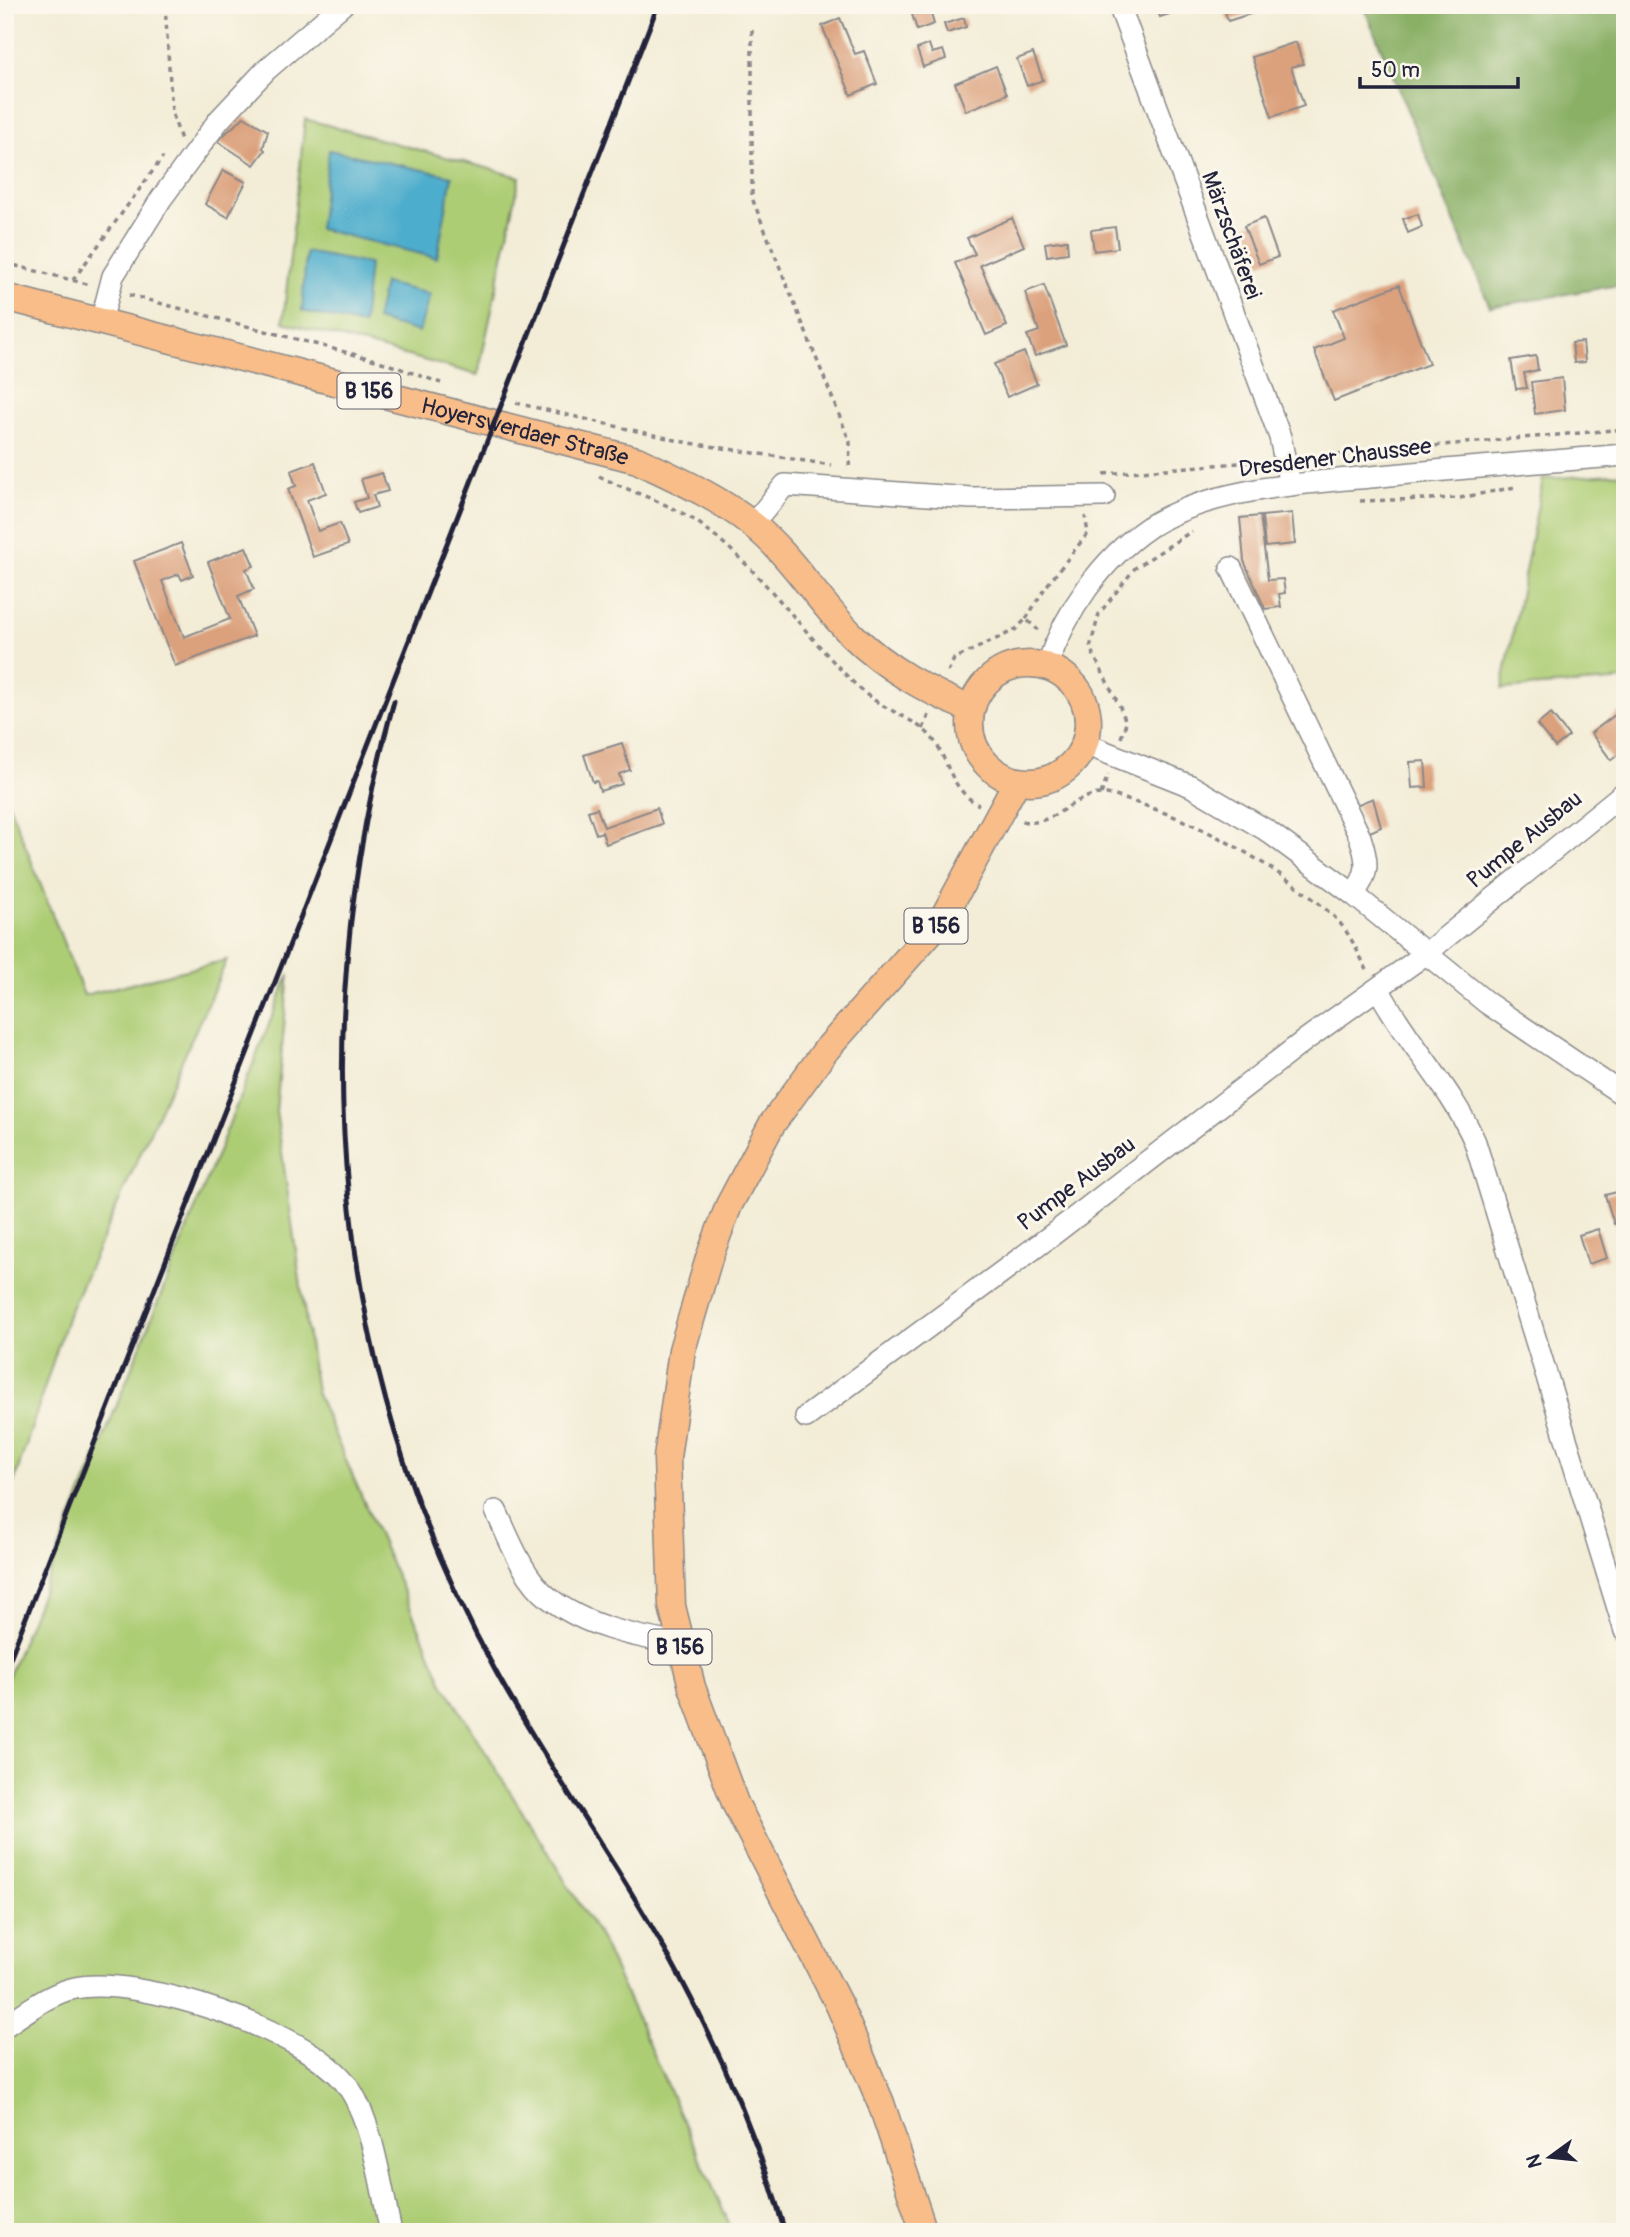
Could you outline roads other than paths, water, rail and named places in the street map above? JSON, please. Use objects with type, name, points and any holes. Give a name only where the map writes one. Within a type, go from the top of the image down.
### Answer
[{"type":"main road","name":"Hoyerswerdaer Straße","points":[[5,297],[637,460],[711,495],[753,524],[790,558],[852,635],[890,669],[937,695],[970,709]]},
{"type":"main road","points":[[1025,664],[1047,666],[1074,684],[1086,704],[1088,725],[1084,744],[1073,763],[1055,776],[1039,782],[1017,781],[1001,775],[987,764],[975,748],[969,728],[970,709],[982,687],[1001,671],[1025,664]]},
{"type":"main road","name":"B 156","points":[[923,2232],[881,2103],[839,2005],[735,1802],[709,1738],[679,1644],[671,1595],[667,1510],[672,1404],[695,1301],[729,1205],[772,1124],[826,1050],[943,918],[1017,781]]},
{"type":"street","points":[[101,322],[113,276],[161,199],[219,120],[265,70],[342,5]]},
{"type":"street","name":"Märzschäferei","points":[[1119,5],[1285,459],[1290,485]]},
{"type":"street","name":"Dresdener Chaussee","points":[[1047,666],[1056,638],[1114,554],[1151,526],[1207,502],[1290,485],[1625,455]]},
{"type":"street","points":[[753,524],[785,485],[971,498],[1104,496]]},
{"type":"street","points":[[1231,568],[1360,836],[1368,862],[1364,881],[1353,894]]},
{"type":"street","points":[[1084,744],[1191,786],[1266,830],[1353,894],[1424,955],[1487,1003],[1625,1096]]},
{"type":"street","name":"Pumpe Ausbau","points":[[806,1418],[1052,1235],[1308,1038],[1379,990],[1625,792]]},
{"type":"street","points":[[1379,990],[1394,1018],[1464,1116],[1475,1142],[1625,1631]]},
{"type":"street","points":[[496,1511],[522,1564],[547,1597],[589,1622],[634,1636],[679,1644]]},
{"type":"street","points":[[5,2026],[58,1994],[76,1988],[107,1988],[139,1990],[184,2001],[264,2027],[314,2054],[347,2085],[363,2118],[391,2232]]},
{"type":"water","points":[[329,150],[452,176],[437,258],[319,229]]},
{"type":"water","points":[[306,252],[369,264],[363,325],[302,311]]},
{"type":"water","points":[[384,283],[430,294],[419,332],[376,320]]},
{"type":"railway","points":[[5,1671],[658,5]]},
{"type":"railway","points":[[394,701],[365,825],[348,949],[343,1073],[349,1197],[367,1319],[397,1439],[440,1557],[496,1672],[637,1903],[698,2011],[753,2136],[785,2232]]}]
